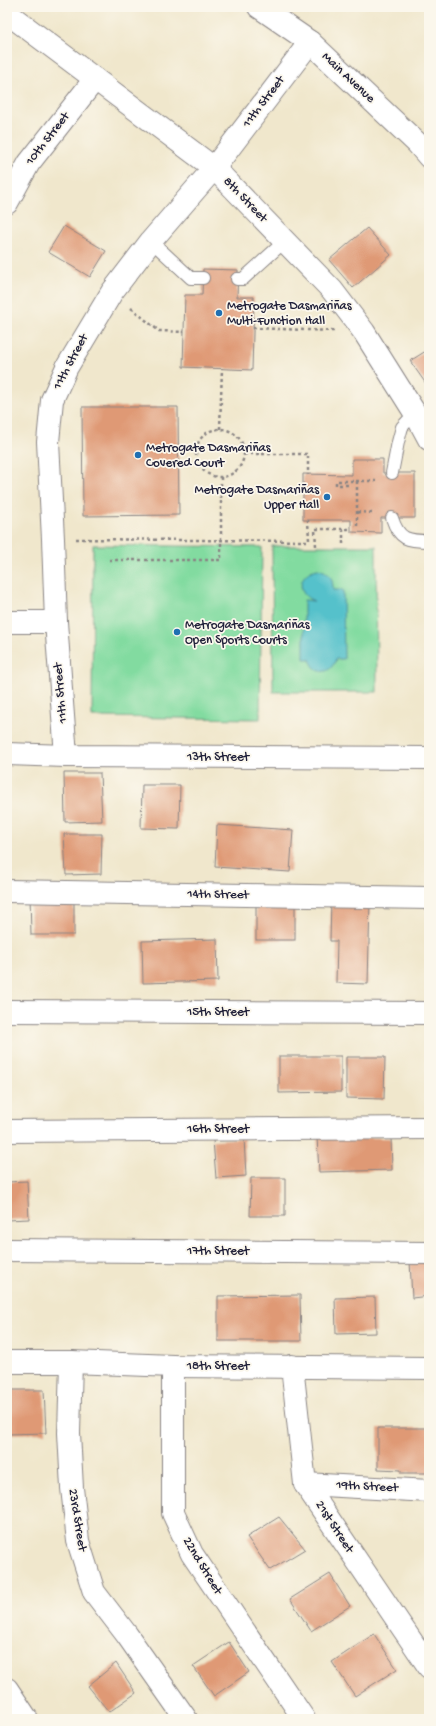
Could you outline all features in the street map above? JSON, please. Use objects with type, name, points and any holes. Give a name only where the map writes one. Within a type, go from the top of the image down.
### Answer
[{"type":"street","name":"Main Avenue","points":[[259,7],[310,42],[417,143],[429,157]]},
{"type":"street","name":"8th Street","points":[[7,13],[214,168],[332,290],[364,332],[415,413],[429,440]]},
{"type":"street","name":"11th Street","points":[[66,756],[56,622],[54,539],[48,442],[52,400],[67,367],[112,292],[151,241],[214,168],[310,42]]},
{"type":"street","name":"10th Street","points":[[7,203],[29,163],[95,79]]},
{"type":"street","points":[[7,622],[56,622]]},
{"type":"street","name":"13th Street","points":[[7,754],[66,756],[429,758]]},
{"type":"street","name":"14th Street","points":[[7,892],[429,898]]},
{"type":"street","name":"15th Street","points":[[7,1011],[429,1013]]},
{"type":"street","name":"16th Street","points":[[7,1131],[429,1128]]},
{"type":"street","name":"17th Street","points":[[7,1250],[429,1253]]},
{"type":"street","name":"18th Street","points":[[7,1362],[71,1362],[173,1366],[429,1368]]},
{"type":"street","name":"23rd Street","points":[[71,1362],[69,1433],[72,1488],[78,1541],[94,1592],[127,1635],[186,1719]]},
{"type":"street","name":"22nd Street","points":[[173,1366],[173,1513],[192,1554],[304,1719]]},
{"type":"street","name":"21st Street","points":[[292,1366],[306,1484],[379,1596],[429,1667]]},
{"type":"street","name":"19th Street","points":[[306,1484],[429,1491]]},
{"type":"street","points":[[7,1689],[27,1719]]},
{"type":"lane","points":[[151,241],[191,278],[203,278]]},
{"type":"lane","points":[[237,279],[243,279],[285,241]]},
{"type":"lane","points":[[392,473],[402,427],[415,413]]},
{"type":"lane","points":[[392,518],[396,530],[402,536],[412,541],[429,541]]},
{"type":"path","points":[[112,292],[159,331],[184,332]]},
{"type":"path","points":[[253,328],[364,332]]},
{"type":"path","points":[[220,429],[222,368]]},
{"type":"path","points":[[220,429],[229,431],[237,436],[242,444],[244,454],[236,470],[229,475],[221,477],[211,475],[203,470],[195,453],[197,444],[202,436],[210,430],[220,429]]},
{"type":"path","points":[[244,454],[308,454],[308,475]]},
{"type":"path","points":[[109,560],[221,560],[221,477]]},
{"type":"path","points":[[348,485],[336,485],[336,481],[377,481]]},
{"type":"path","points":[[357,481],[357,529]]},
{"type":"path","points":[[357,512],[376,513]]},
{"type":"path","points":[[54,539],[308,541],[308,520]]},
{"type":"path","points":[[343,528],[344,546]]},
{"type":"path","points":[[316,546],[315,529],[351,528]]},
{"type":"green space","name":"Metrogate Dasmariñas Open Sports Courts","points":[[93,545],[262,547],[260,719],[92,717]]},
{"type":"green space","points":[[272,546],[376,546],[377,692],[273,692]]},
{"type":"water","points":[[318,569],[330,576],[333,590],[343,590],[344,659],[336,659],[333,665],[326,671],[319,671],[312,664],[310,659],[304,659],[304,600],[314,601],[308,598],[304,593],[301,584],[306,574]]},
{"type":"building","points":[[64,226],[106,251],[90,277],[48,252]]},
{"type":"building","points":[[367,228],[391,255],[353,288],[329,260]]},
{"type":"building","name":"Metrogate Dasmariñas Multi-Function Hall","points":[[203,269],[238,270],[237,297],[254,297],[252,370],[183,367],[185,295],[202,295]]},
{"type":"building","points":[[429,349],[429,388],[410,361]]},
{"type":"building","name":"Metrogate Dasmariñas Covered Court","points":[[82,407],[178,407],[179,515],[83,516]]},
{"type":"building","points":[[352,459],[383,459],[383,473],[415,473],[415,518],[381,518],[381,533],[351,532],[351,520],[303,520],[303,474],[352,475]]},
{"type":"building","points":[[64,773],[100,773],[102,821],[65,822]]},
{"type":"building","points":[[142,785],[180,785],[179,829],[141,828]]},
{"type":"building","points":[[217,825],[293,830],[290,872],[215,867]]},
{"type":"building","points":[[64,834],[102,834],[101,874],[66,875]]},
{"type":"building","points":[[30,895],[74,895],[74,935],[31,935]]},
{"type":"building","points":[[256,897],[295,897],[295,940],[256,940]]},
{"type":"building","points":[[331,899],[370,900],[368,984],[336,983],[337,941],[330,941]]},
{"type":"building","points":[[217,939],[218,981],[143,983],[142,941]]},
{"type":"building","points":[[279,1056],[341,1056],[341,1092],[279,1093]]},
{"type":"building","points":[[346,1057],[385,1057],[384,1099],[346,1098]]},
{"type":"building","points":[[317,1137],[391,1138],[392,1170],[319,1172]]},
{"type":"building","points":[[244,1138],[246,1176],[216,1178],[213,1140]]},
{"type":"building","points":[[251,1178],[285,1178],[285,1216],[250,1216]]},
{"type":"building","points":[[27,1181],[29,1219],[7,1220],[7,1182]]},
{"type":"building","points":[[429,1260],[429,1296],[412,1298],[410,1261]]},
{"type":"building","points":[[300,1295],[301,1341],[218,1341],[218,1296]]},
{"type":"building","points":[[375,1297],[376,1333],[336,1334],[335,1298]]},
{"type":"building","points":[[7,1390],[44,1390],[46,1433],[7,1434]]},
{"type":"building","points":[[378,1428],[429,1428],[429,1473],[401,1473],[401,1470],[378,1469]]},
{"type":"building","points":[[279,1517],[305,1549],[270,1570],[247,1537]]},
{"type":"building","points":[[330,1574],[350,1606],[311,1631],[290,1599]]},
{"type":"building","points":[[374,1634],[397,1669],[355,1696],[332,1662]]},
{"type":"building","points":[[229,1642],[249,1672],[214,1696],[193,1666]]},
{"type":"building","points":[[116,1663],[136,1693],[109,1712],[88,1686]]},
{"type":"place","name":"Metrogate Dasmariñas Multi-Function Hall","points":[[219,313]]},
{"type":"place","name":"Metrogate Dasmariñas Covered Court","points":[[138,455]]},
{"type":"place","name":"Metrogate Dasmariñas Upper Hall","points":[[327,497]]},
{"type":"place","name":"Metrogate Dasmariñas Open Sports Courts","points":[[177,632]]}]
